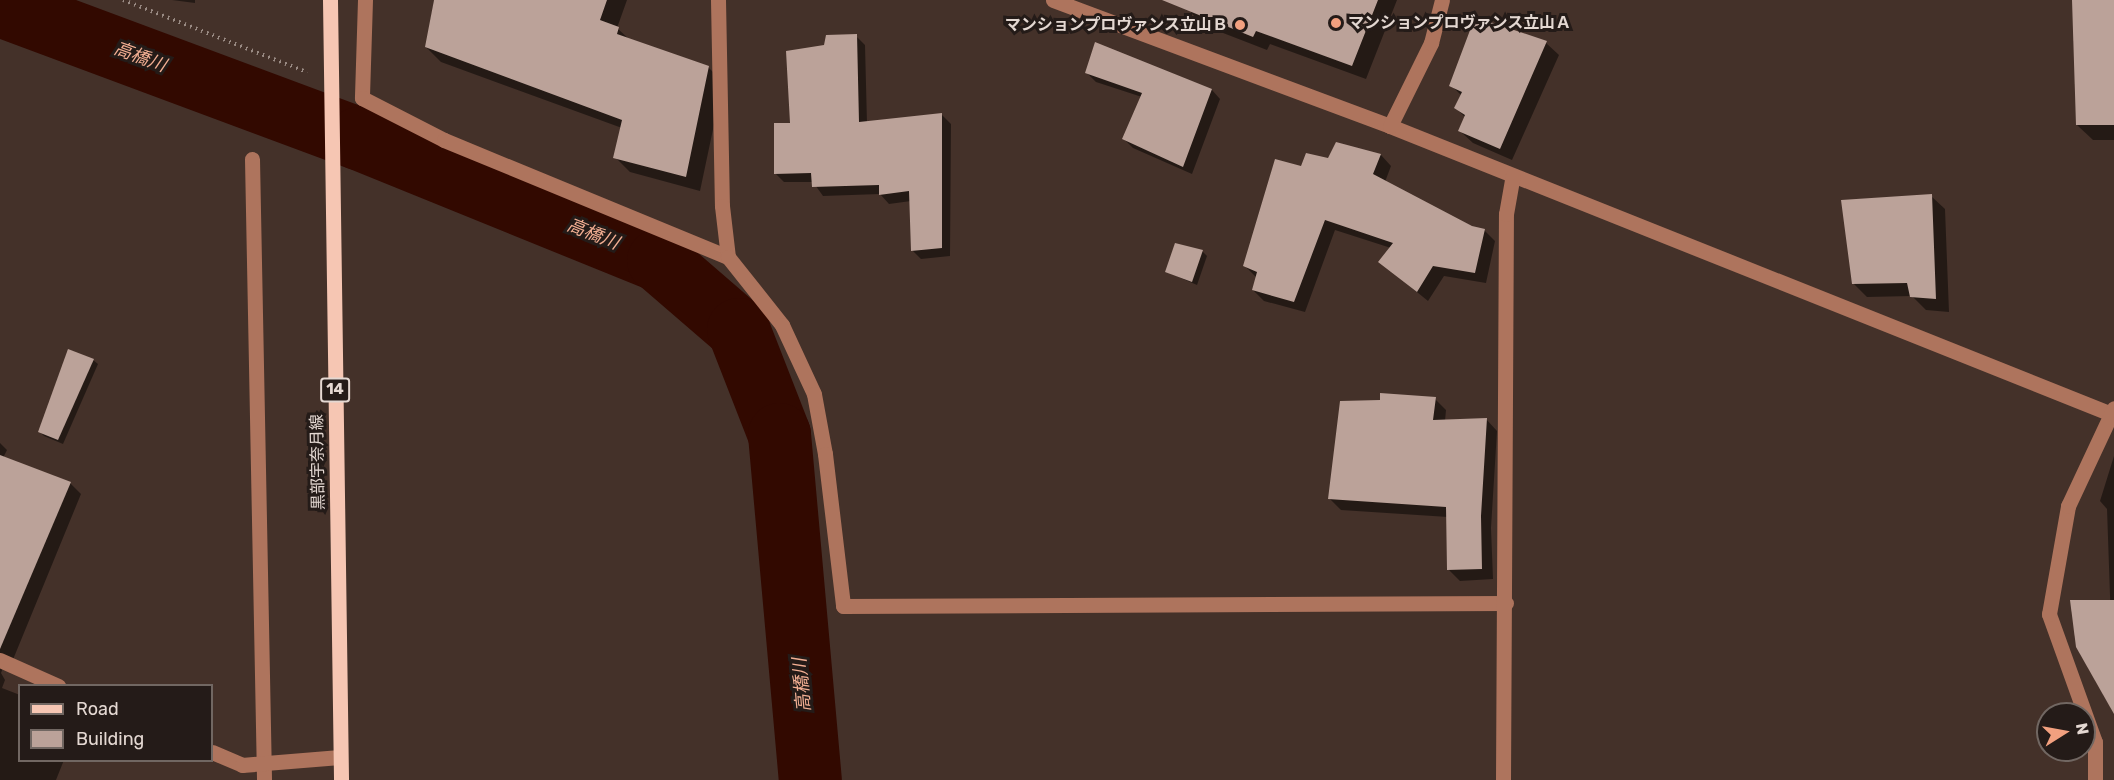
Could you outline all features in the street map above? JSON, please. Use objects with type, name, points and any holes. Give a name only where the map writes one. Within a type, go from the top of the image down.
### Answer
[{"type":"main road","name":"黒部宇奈月線","points":[[330,0],[341,780]]},
{"type":"street","points":[[365,0],[363,98],[444,140],[728,257],[782,326],[814,394],[825,454],[843,606],[1506,603]]},
{"type":"street","points":[[717,0],[722,206],[728,257]]},
{"type":"street","points":[[1053,0],[1390,126],[2113,412],[2068,506],[2049,614],[2095,742],[2095,780]]},
{"type":"street","points":[[1390,126],[1431,43],[1442,0]]},
{"type":"street","points":[[252,159],[264,780]]},
{"type":"street","points":[[1503,780],[1506,603],[1506,214],[1513,176]]},
{"type":"street","points":[[0,660],[54,684]]},
{"type":"street","points":[[213,752],[242,765],[340,757]]},
{"type":"path","points":[[123,0],[330,81]]},
{"type":"building","points":[[434,0],[607,0],[600,20],[619,27],[617,34],[709,66],[686,177],[613,158],[622,120],[425,47]]},
{"type":"building","points":[[1162,0],[1378,0],[1352,66],[1256,31],[1253,37]]},
{"type":"building","points":[[2072,0],[2114,0],[2114,125],[2076,125]]},
{"type":"building","points":[[1475,17],[1547,41],[1500,149],[1458,131],[1465,115],[1454,108],[1462,92],[1449,86]]},
{"type":"building","points":[[857,34],[859,122],[942,113],[942,248],[911,251],[909,191],[879,195],[879,185],[812,187],[811,173],[774,174],[774,123],[790,123],[786,51],[824,45],[826,35]]},
{"type":"building","points":[[1095,42],[1212,89],[1183,167],[1122,139],[1142,93],[1085,73]]},
{"type":"building","points":[[1336,142],[1381,154],[1373,174],[1472,226],[1485,229],[1475,273],[1433,266],[1417,292],[1378,262],[1393,243],[1325,220],[1294,302],[1252,290],[1257,272],[1243,266],[1275,159],[1301,166],[1306,153],[1328,158]]},
{"type":"building","points":[[1932,194],[1936,299],[1910,297],[1907,283],[1852,284],[1841,200]]},
{"type":"building","points":[[1175,243],[1203,250],[1192,282],[1165,272]]},
{"type":"building","points":[[68,349],[94,359],[58,440],[38,432]]},
{"type":"building","points":[[1380,393],[1436,397],[1433,420],[1487,418],[1481,516],[1482,569],[1447,570],[1446,507],[1328,499],[1340,401],[1380,400]]},
{"type":"building","points":[[0,455],[71,482],[0,649]]},
{"type":"building","points":[[2070,600],[2114,600],[2114,714],[2076,647]]},
{"type":"waterway","name":"高橋川","points":[[0,5],[358,138],[658,260],[738,329],[779,434],[810,780]]},
{"type":"place","name":"マンションプロヴァンス立山Ａ","points":[[1336,23]]},
{"type":"place","name":"マンションプロヴァンス立山Ｂ","points":[[1240,25]]}]
